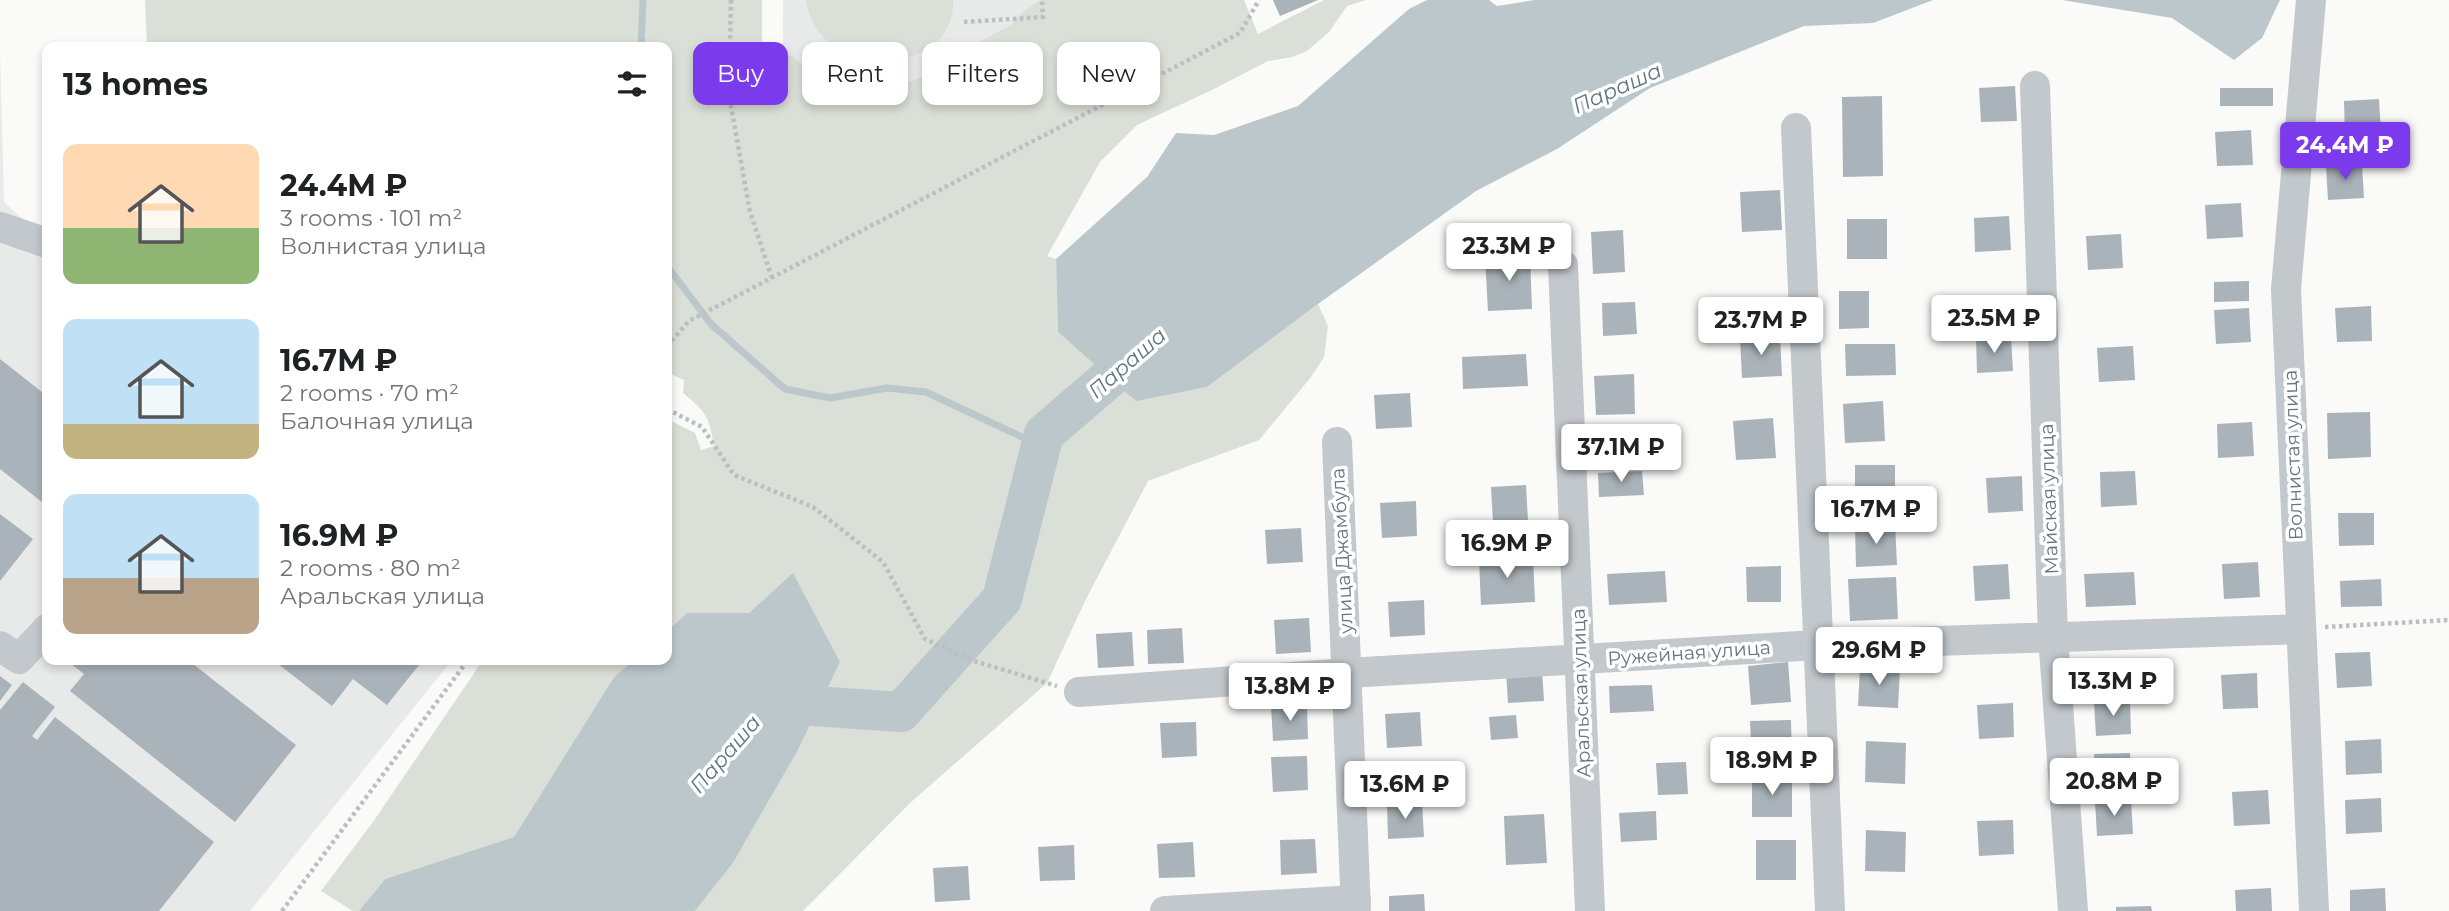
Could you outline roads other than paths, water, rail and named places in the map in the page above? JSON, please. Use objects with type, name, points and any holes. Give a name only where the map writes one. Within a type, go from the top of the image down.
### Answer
[{"type":"street","name":"Волнистая улица","points":[[2311,0],[2286,289],[2314,911]]},
{"type":"street","name":"Майская улица","points":[[2035,86],[2053,636],[2073,911]]},
{"type":"street","points":[[1796,128],[1829,911]]},
{"type":"street","points":[[0,227],[42,241]]},
{"type":"street","name":"Аральская улица","points":[[1563,265],[1590,911]]},
{"type":"street","name":"улица Джамбула","points":[[1337,442],[1356,905]]},
{"type":"street","name":"Ружейная улица","points":[[1079,692],[1818,645],[2300,629]]},
{"type":"street","points":[[0,646],[19,659],[42,634]]},
{"type":"street","points":[[1165,911],[1356,905]]},
{"type":"water","points":[[1427,0],[1489,0],[1497,6],[1535,0],[1933,0],[1873,23],[1804,26],[1650,88],[1557,149],[1476,191],[1207,387],[1136,401],[1058,332],[1056,259],[1147,177],[1176,133],[1214,135],[1298,106],[1409,9]]},
{"type":"water","points":[[2062,0],[2280,0],[2262,38],[2234,60],[2172,18]]},
{"type":"water","points":[[793,573],[840,662],[798,750],[733,863],[695,911],[359,911],[385,879],[514,837],[614,677],[628,665],[672,665],[672,626],[687,613],[749,613]]},
{"type":"waterway","points":[[641,42],[643,0]]},
{"type":"waterway","points":[[672,273],[711,324],[785,389],[830,398],[887,388],[926,392],[1041,446]]},
{"type":"waterway","name":"Параша","points":[[765,708],[769,703],[901,712],[1002,599],[1044,434],[1152,341]]}]
